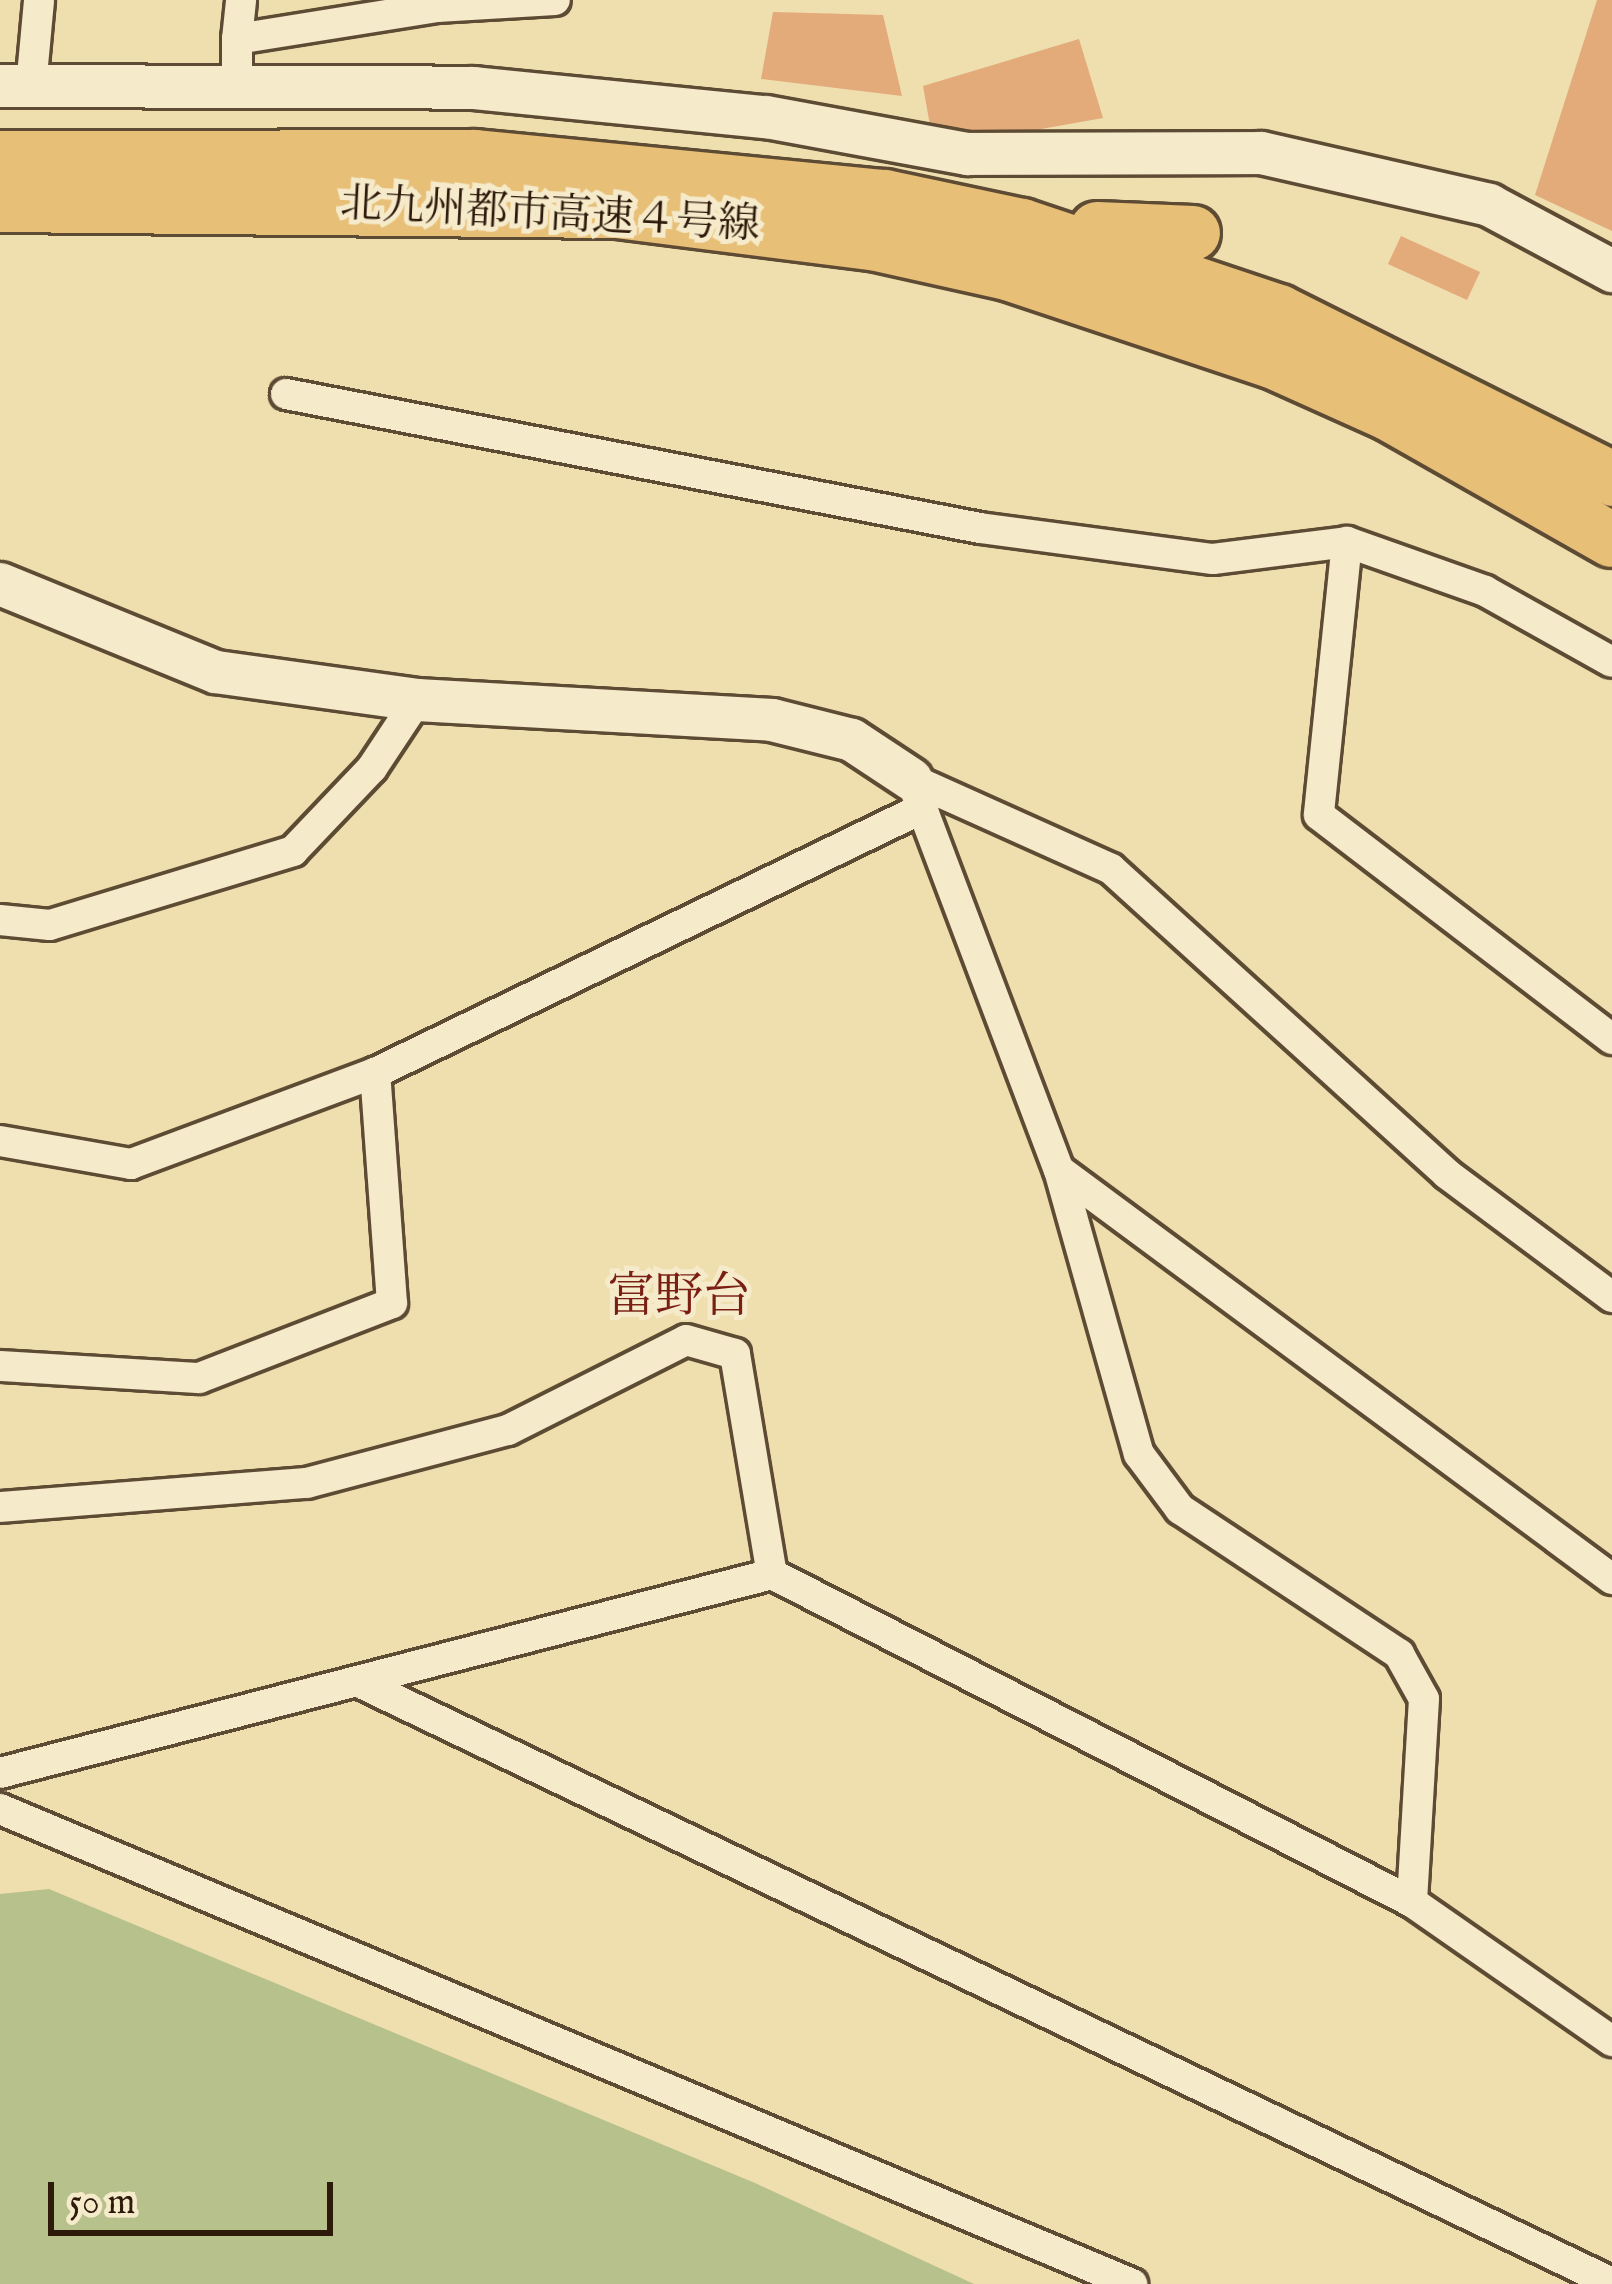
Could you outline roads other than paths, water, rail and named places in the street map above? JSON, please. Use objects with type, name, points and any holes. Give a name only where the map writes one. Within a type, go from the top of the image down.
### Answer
[{"type":"highway","name":"北九州都市高速４号線","points":[[0,158],[610,164],[885,197],[1022,226],[1279,312],[1612,479]]},
{"type":"highway","name":"北九州都市高速４号線","points":[[0,205],[617,211],[872,243],[1029,279],[1272,361],[1390,414],[1612,540]]},
{"type":"highway","points":[[1022,226],[1193,233]]},
{"type":"street","points":[[39,0],[15,86],[473,88],[766,117],[1031,159],[1261,153],[1489,205],[1612,271]]},
{"type":"street","points":[[237,88],[241,0]]},
{"type":"street","points":[[237,39],[438,3],[555,0]]},
{"type":"street","points":[[286,394],[1003,531],[1213,559],[1347,542],[1485,591],[1612,662]]},
{"type":"street","points":[[1347,542],[1319,815],[1612,1040]]},
{"type":"street","points":[[0,584],[216,672],[417,700],[772,720],[852,740],[917,794],[1111,868],[1447,1174],[1612,1297]]},
{"type":"street","points":[[0,920],[50,925],[293,851],[372,768],[417,700]]},
{"type":"street","points":[[0,1141],[131,1164],[374,1072],[917,794]]},
{"type":"street","points":[[917,794],[1059,1170],[1139,1454],[1180,1509],[1399,1654],[1424,1699],[1412,1902]]},
{"type":"street","points":[[0,1366],[199,1378],[392,1304],[374,1072]]},
{"type":"street","points":[[1059,1170],[1612,1579]]},
{"type":"street","points":[[0,1507],[307,1483],[508,1430],[686,1340],[735,1354],[772,1574]]},
{"type":"street","points":[[0,1773],[365,1685],[772,1574],[1412,1902],[1612,2041]]},
{"type":"street","points":[[365,1685],[1612,2283]]},
{"type":"street","points":[[0,1809],[1132,2284]]},
{"type":"district","name":"富野台","points":[[679,1299]]}]
